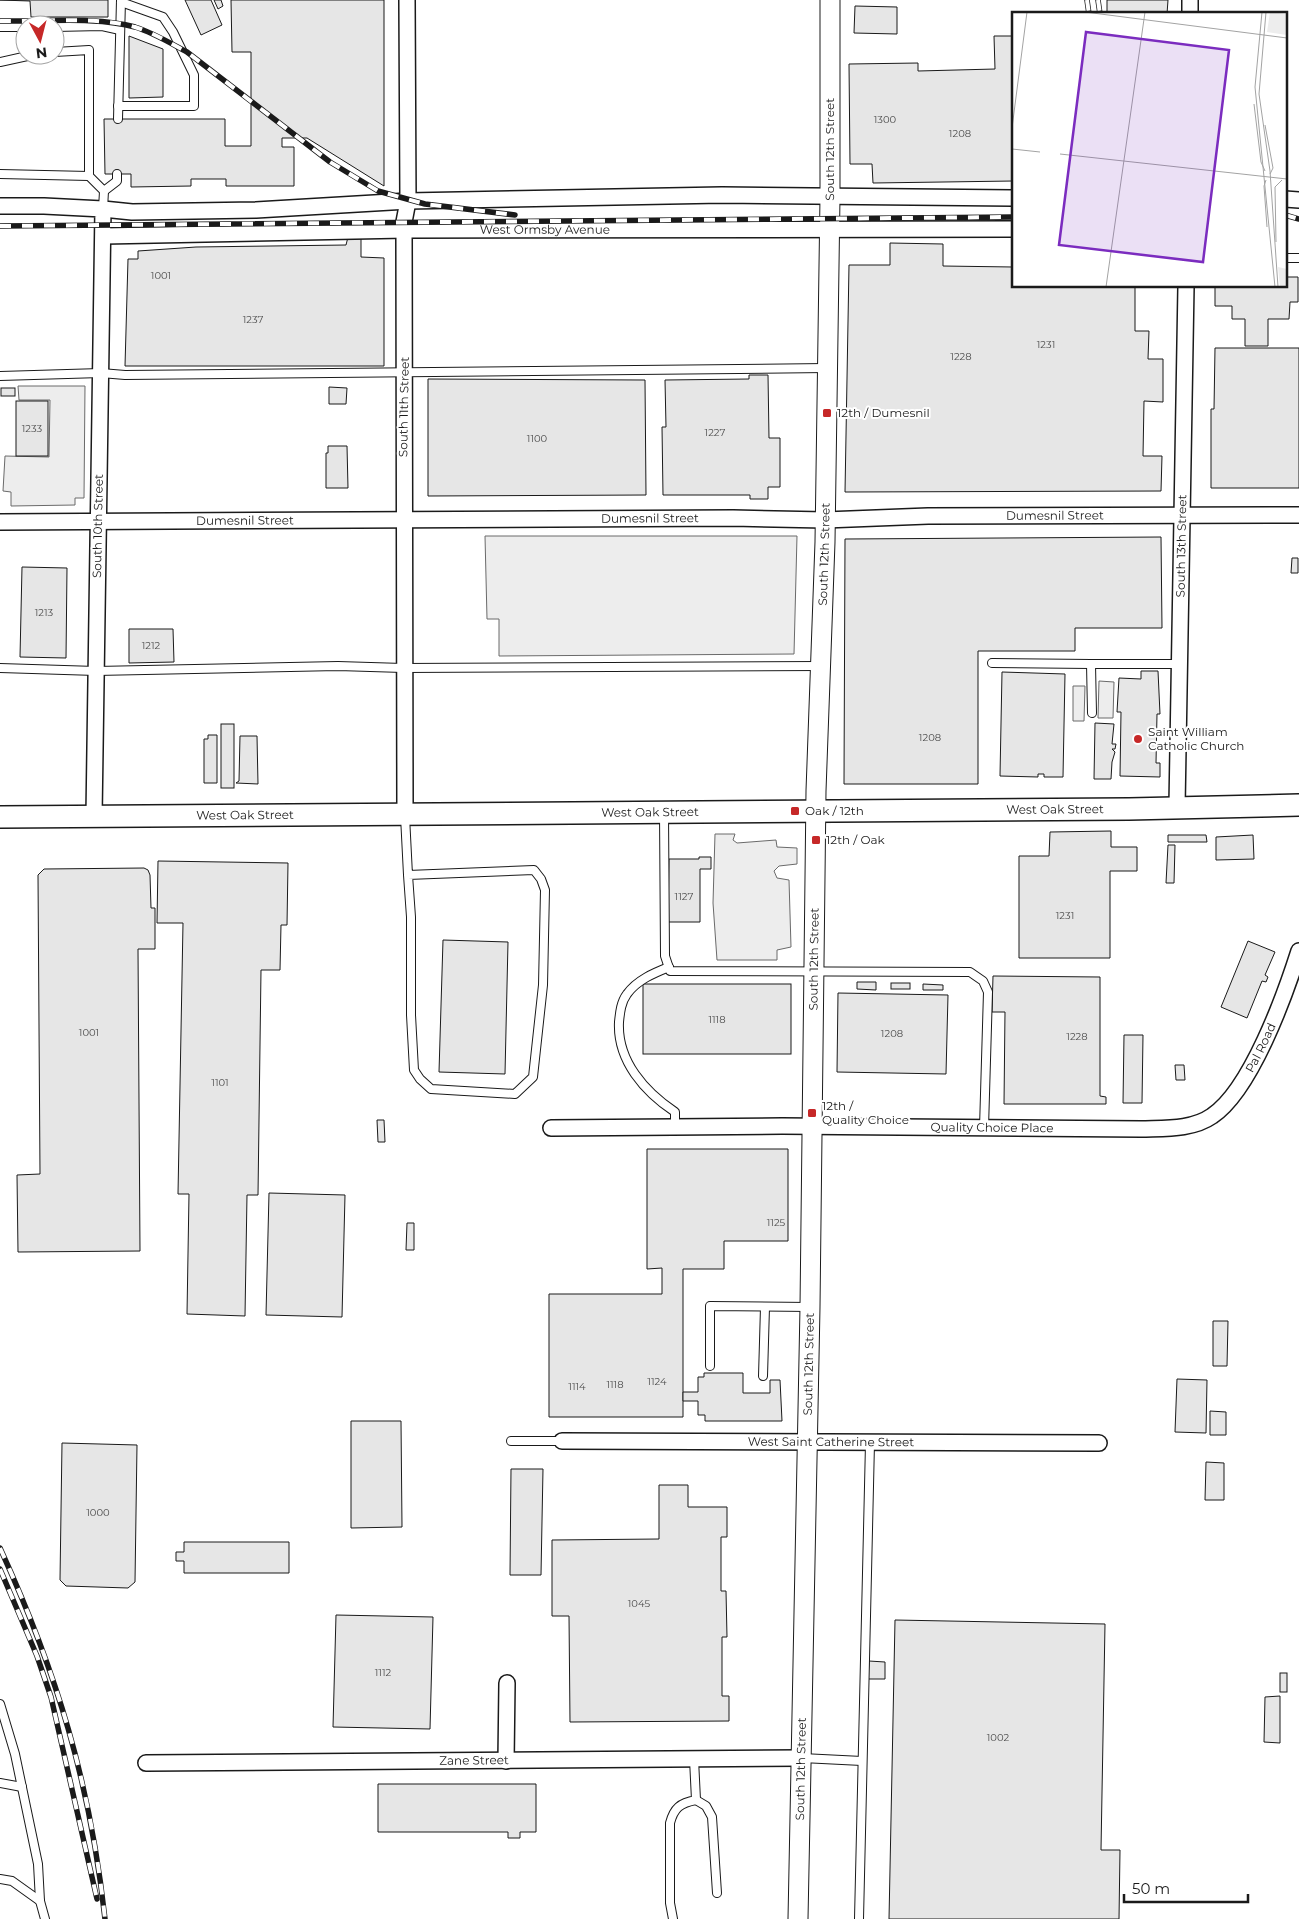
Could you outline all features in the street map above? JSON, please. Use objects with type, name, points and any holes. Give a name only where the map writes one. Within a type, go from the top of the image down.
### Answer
[{"type":"main road","name":"West Oak Street","points":[[0,817],[1129,809],[1177,806],[1299,805]]},
{"type":"street","name":"South 11th Street","points":[[405,814],[403,668],[405,230],[408,201],[407,0]]},
{"type":"street","name":"South 12th Street","points":[[798,1919],[810,1307],[816,811],[822,666],[825,520],[830,197],[830,0]]},
{"type":"street","points":[[0,206],[44,206],[141,212],[248,211],[408,201],[722,195],[1012,198]]},
{"type":"street","points":[[1286,199],[1299,200]]},
{"type":"street","points":[[104,209],[104,236]]},
{"type":"street","name":"West Ormsby Avenue","points":[[104,236],[405,230],[1012,229]]},
{"type":"street","name":"South 10th Street","points":[[94,816],[104,236]]},
{"type":"street","name":"South 13th Street","points":[[1177,806],[1186,288]]},
{"type":"street","name":"Dumesnil Street","points":[[0,522],[744,518],[825,520],[928,516],[1299,514]]},
{"type":"street","name":"Pal Road","points":[[1193,1125],[1212,1116],[1228,1101],[1244,1077],[1269,1031],[1289,982],[1299,951]]},
{"type":"street","name":"Quality Choice Place","points":[[551,1128],[1156,1128],[1193,1125]]},
{"type":"street","name":"West Saint Catherine Street","points":[[562,1441],[1099,1443]]},
{"type":"street","points":[[506,1761],[507,1683]]},
{"type":"street","name":"Zane Street","points":[[146,1763],[800,1758]]},
{"type":"lane","points":[[118,106],[194,106],[194,75],[173,32],[163,17],[121,1],[118,106],[118,119]]},
{"type":"lane","points":[[65,27],[102,26],[120,30]]},
{"type":"lane","points":[[0,27],[15,27]]},
{"type":"lane","points":[[65,51],[89,50],[89,176]]},
{"type":"lane","points":[[0,62],[15,59]]},
{"type":"lane","points":[[0,174],[89,176],[104,191],[104,209]]},
{"type":"lane","points":[[104,191],[118,181],[117,174]]},
{"type":"lane","points":[[1286,258],[1299,258]]},
{"type":"lane","points":[[0,376],[101,373],[125,375],[827,368]]},
{"type":"lane","points":[[992,663],[1180,664]]},
{"type":"lane","points":[[1092,664],[1092,713]]},
{"type":"lane","points":[[0,668],[96,671],[338,666],[403,668],[822,666]]},
{"type":"lane","points":[[664,812],[665,956],[670,971],[970,972],[983,982],[988,992],[984,1128]]},
{"type":"lane","points":[[405,814],[414,1070],[420,1079],[431,1089],[515,1094],[533,1077],[544,985],[545,890],[541,879],[534,870],[408,875]]},
{"type":"lane","points":[[669,967],[646,977],[628,993],[620,1010],[618,1034],[630,1068],[660,1101],[676,1112],[676,1128]]},
{"type":"lane","points":[[710,1366],[710,1306],[810,1307]]},
{"type":"lane","points":[[762,1376],[765,1307]]},
{"type":"lane","points":[[511,1441],[562,1441]]},
{"type":"lane","points":[[859,1919],[870,1443]]},
{"type":"lane","points":[[0,1704],[16,1754],[38,1864],[40,1900],[45,1919]]},
{"type":"lane","points":[[800,1758],[862,1761]]},
{"type":"lane","points":[[694,1759],[696,1800]]},
{"type":"lane","points":[[0,1783],[22,1787]]},
{"type":"lane","points":[[673,1919],[670,1903],[670,1823],[673,1812],[683,1802],[696,1800],[706,1806],[712,1817],[717,1893]]},
{"type":"lane","points":[[0,1879],[12,1880],[40,1900]]},
{"type":"shaded area","points":[[18,386],[85,386],[84,498],[75,498],[75,505],[11,506],[11,492],[3,491],[5,456],[49,457],[50,400],[19,400]]},
{"type":"shaded area","points":[[485,536],[797,536],[794,654],[499,656],[499,619],[487,619]]},
{"type":"shaded area","points":[[1099,681],[1114,682],[1113,718],[1098,718]]},
{"type":"shaded area","points":[[1073,686],[1085,686],[1084,721],[1073,721]]},
{"type":"shaded area","points":[[715,834],[735,834],[733,840],[737,843],[776,840],[777,847],[797,848],[797,864],[779,866],[774,871],[777,878],[789,880],[791,947],[777,950],[777,960],[717,960],[713,903]]},
{"type":"building","points":[[0,0],[108,0],[108,17],[31,15],[30,1]]},
{"type":"building","points":[[185,0],[211,0],[222,25],[201,35]]},
{"type":"building","points":[[214,0],[221,0],[223,6],[218,9]]},
{"type":"building","points":[[231,0],[384,0],[384,186],[307,138],[282,138],[282,147],[294,147],[294,186],[226,186],[226,179],[191,179],[191,186],[131,187],[131,174],[105,174],[104,119],[225,119],[225,146],[251,146],[251,52],[232,52]]},
{"type":"building","points":[[1107,0],[1168,0],[1167,12],[1107,12]]},
{"type":"building","points":[[855,6],[897,7],[897,34],[854,33]]},
{"type":"building","points":[[129,36],[163,49],[163,97],[129,98]]},
{"type":"building","points":[[994,36],[1012,36],[1012,181],[873,183],[872,164],[850,164],[849,64],[918,63],[918,71],[995,69]]},
{"type":"building","points":[[348,237],[361,237],[361,257],[384,258],[384,366],[125,366],[128,259],[138,259],[138,251],[196,247],[346,245]]},
{"type":"building","points":[[890,243],[943,244],[943,266],[1012,267],[1012,288],[1135,288],[1135,331],[1149,331],[1148,359],[1163,359],[1163,402],[1144,401],[1143,456],[1162,456],[1161,491],[845,492],[849,265],[890,265]]},
{"type":"building","points":[[1286,277],[1298,277],[1298,302],[1290,302],[1289,319],[1268,319],[1268,346],[1245,346],[1245,319],[1232,319],[1232,306],[1215,306],[1215,288],[1286,288]]},
{"type":"building","points":[[1215,348],[1299,348],[1299,488],[1211,488],[1211,409],[1214,409]]},
{"type":"building","points":[[749,375],[768,375],[769,438],[780,438],[780,487],[768,487],[768,499],[750,499],[750,495],[663,495],[662,427],[666,427],[665,380],[749,379]]},
{"type":"building","points":[[428,379],[645,380],[646,495],[428,496]]},
{"type":"building","points":[[329,387],[347,388],[346,404],[329,404]]},
{"type":"building","points":[[1,388],[15,388],[15,396],[1,396]]},
{"type":"building","points":[[16,401],[48,401],[48,456],[16,456]]},
{"type":"building","points":[[328,446],[347,446],[348,488],[326,488],[326,453],[328,453]]},
{"type":"building","points":[[1161,537],[1162,628],[1075,628],[1075,651],[978,651],[978,784],[844,784],[845,539]]},
{"type":"building","points":[[1292,558],[1298,558],[1298,573],[1291,573]]},
{"type":"building","points":[[22,567],[67,568],[66,658],[20,657]]},
{"type":"building","points":[[129,629],[173,629],[174,662],[129,663]]},
{"type":"building","name":"Saint William Catholic Church","points":[[1141,671],[1158,671],[1160,714],[1157,714],[1156,763],[1160,763],[1160,777],[1120,776],[1121,712],[1117,712],[1119,678],[1141,679]]},
{"type":"building","points":[[1002,672],[1065,674],[1063,777],[1044,777],[1044,774],[1038,774],[1038,777],[1000,776]]},
{"type":"building","points":[[1095,723],[1114,724],[1112,744],[1116,744],[1115,749],[1112,749],[1115,752],[1112,762],[1111,779],[1094,779]]},
{"type":"building","points":[[221,724],[234,724],[234,788],[221,788]]},
{"type":"building","points":[[208,735],[217,735],[217,783],[204,783],[204,739],[208,739]]},
{"type":"building","points":[[240,736],[257,736],[258,784],[236,783],[239,781]]},
{"type":"building","points":[[1111,831],[1111,847],[1137,847],[1137,871],[1110,871],[1110,958],[1019,958],[1019,856],[1049,856],[1050,832]]},
{"type":"building","points":[[1168,835],[1206,835],[1207,842],[1168,842]]},
{"type":"building","points":[[1253,835],[1254,859],[1216,860],[1216,837]]},
{"type":"building","points":[[1168,845],[1175,845],[1174,883],[1166,883]]},
{"type":"building","points":[[699,857],[711,857],[711,869],[700,869],[700,922],[668,922],[669,859],[699,859]]},
{"type":"building","points":[[158,861],[288,863],[287,925],[281,925],[280,970],[261,970],[258,1195],[247,1195],[245,1316],[187,1314],[189,1194],[178,1194],[183,923],[157,923]]},
{"type":"building","points":[[144,868],[148,870],[150,875],[151,908],[155,908],[155,949],[138,949],[140,1251],[18,1252],[17,1175],[40,1174],[38,875],[44,869]]},
{"type":"building","points":[[443,940],[508,942],[505,1074],[439,1072]]},
{"type":"building","points":[[1248,941],[1275,952],[1265,975],[1268,977],[1266,982],[1262,981],[1247,1018],[1221,1007]]},
{"type":"building","points":[[993,976],[1100,977],[1100,1096],[1106,1097],[1106,1104],[1004,1104],[1005,1012],[992,1012]]},
{"type":"building","points":[[857,982],[876,982],[876,990],[857,989]]},
{"type":"building","points":[[891,983],[910,983],[910,989],[891,989]]},
{"type":"building","points":[[643,984],[791,984],[791,1054],[643,1054]]},
{"type":"building","points":[[923,984],[943,985],[943,990],[923,990]]},
{"type":"building","points":[[838,993],[948,995],[946,1074],[837,1072]]},
{"type":"building","points":[[1124,1035],[1143,1035],[1142,1103],[1123,1103]]},
{"type":"building","points":[[1175,1065],[1184,1065],[1185,1080],[1176,1080]]},
{"type":"building","points":[[377,1120],[384,1120],[385,1142],[378,1142]]},
{"type":"building","points":[[647,1149],[788,1149],[788,1241],[724,1241],[724,1269],[683,1269],[683,1417],[549,1417],[549,1294],[662,1294],[662,1268],[647,1269]]},
{"type":"building","points":[[269,1193],[345,1195],[342,1317],[266,1315]]},
{"type":"building","points":[[407,1223],[414,1223],[414,1250],[406,1250]]},
{"type":"building","points":[[1213,1321],[1228,1321],[1227,1366],[1213,1366]]},
{"type":"building","points":[[704,1373],[743,1373],[743,1393],[770,1393],[770,1380],[780,1380],[782,1421],[705,1421],[705,1415],[698,1415],[698,1401],[683,1401],[683,1392],[698,1392],[698,1377],[704,1377]]},
{"type":"building","points":[[1177,1379],[1207,1380],[1206,1433],[1175,1432]]},
{"type":"building","points":[[1210,1411],[1226,1412],[1226,1435],[1210,1435]]},
{"type":"building","points":[[351,1421],[401,1421],[402,1527],[351,1528]]},
{"type":"building","points":[[62,1443],[137,1445],[135,1582],[128,1588],[66,1586],[60,1580]]},
{"type":"building","points":[[1206,1462],[1224,1463],[1224,1500],[1205,1500]]},
{"type":"building","points":[[511,1469],[543,1469],[541,1575],[510,1575]]},
{"type":"building","points":[[659,1485],[688,1485],[688,1507],[727,1507],[727,1537],[721,1537],[721,1591],[726,1591],[727,1637],[722,1637],[722,1696],[729,1696],[729,1721],[570,1722],[569,1616],[552,1616],[552,1540],[659,1539]]},
{"type":"building","points":[[184,1542],[289,1542],[289,1573],[184,1573],[184,1561],[176,1561],[176,1552],[184,1552]]},
{"type":"building","points":[[336,1615],[433,1617],[430,1729],[333,1727]]},
{"type":"building","points":[[895,1620],[1105,1624],[1101,1850],[1120,1850],[1119,1919],[889,1919]]},
{"type":"building","points":[[869,1661],[885,1662],[885,1679],[868,1679]]},
{"type":"building","points":[[1280,1673],[1287,1673],[1287,1692],[1280,1692]]},
{"type":"building","points":[[1280,1696],[1280,1743],[1264,1742],[1265,1697]]},
{"type":"building","points":[[378,1784],[536,1784],[536,1832],[520,1832],[520,1838],[508,1838],[508,1832],[378,1832]]},
{"type":"railway","points":[[1087,0],[1089,12]]},
{"type":"railway","points":[[1098,0],[1100,12]]},
{"type":"railway","points":[[0,21],[69,20],[104,22],[142,29],[187,52],[330,162],[378,191],[425,204],[515,215]]},
{"type":"railway","points":[[1286,215],[1299,219]]},
{"type":"railway","points":[[0,226],[1012,217]]},
{"type":"railway","points":[[0,1548],[38,1639],[68,1729],[90,1821],[99,1869],[105,1919]]},
{"type":"railway","points":[[0,1569],[37,1656],[51,1697],[97,1899]]},
{"type":"place","name":"12th / Dumesnil","points":[[827,413]]},
{"type":"place","name":"Saint William Catholic Church","points":[[1138,739]]},
{"type":"place","name":"Oak / 12th","points":[[795,811]]},
{"type":"place","name":"12th / Oak","points":[[816,840]]},
{"type":"place","name":"12th / Quality Choice","points":[[812,1113]]}]
